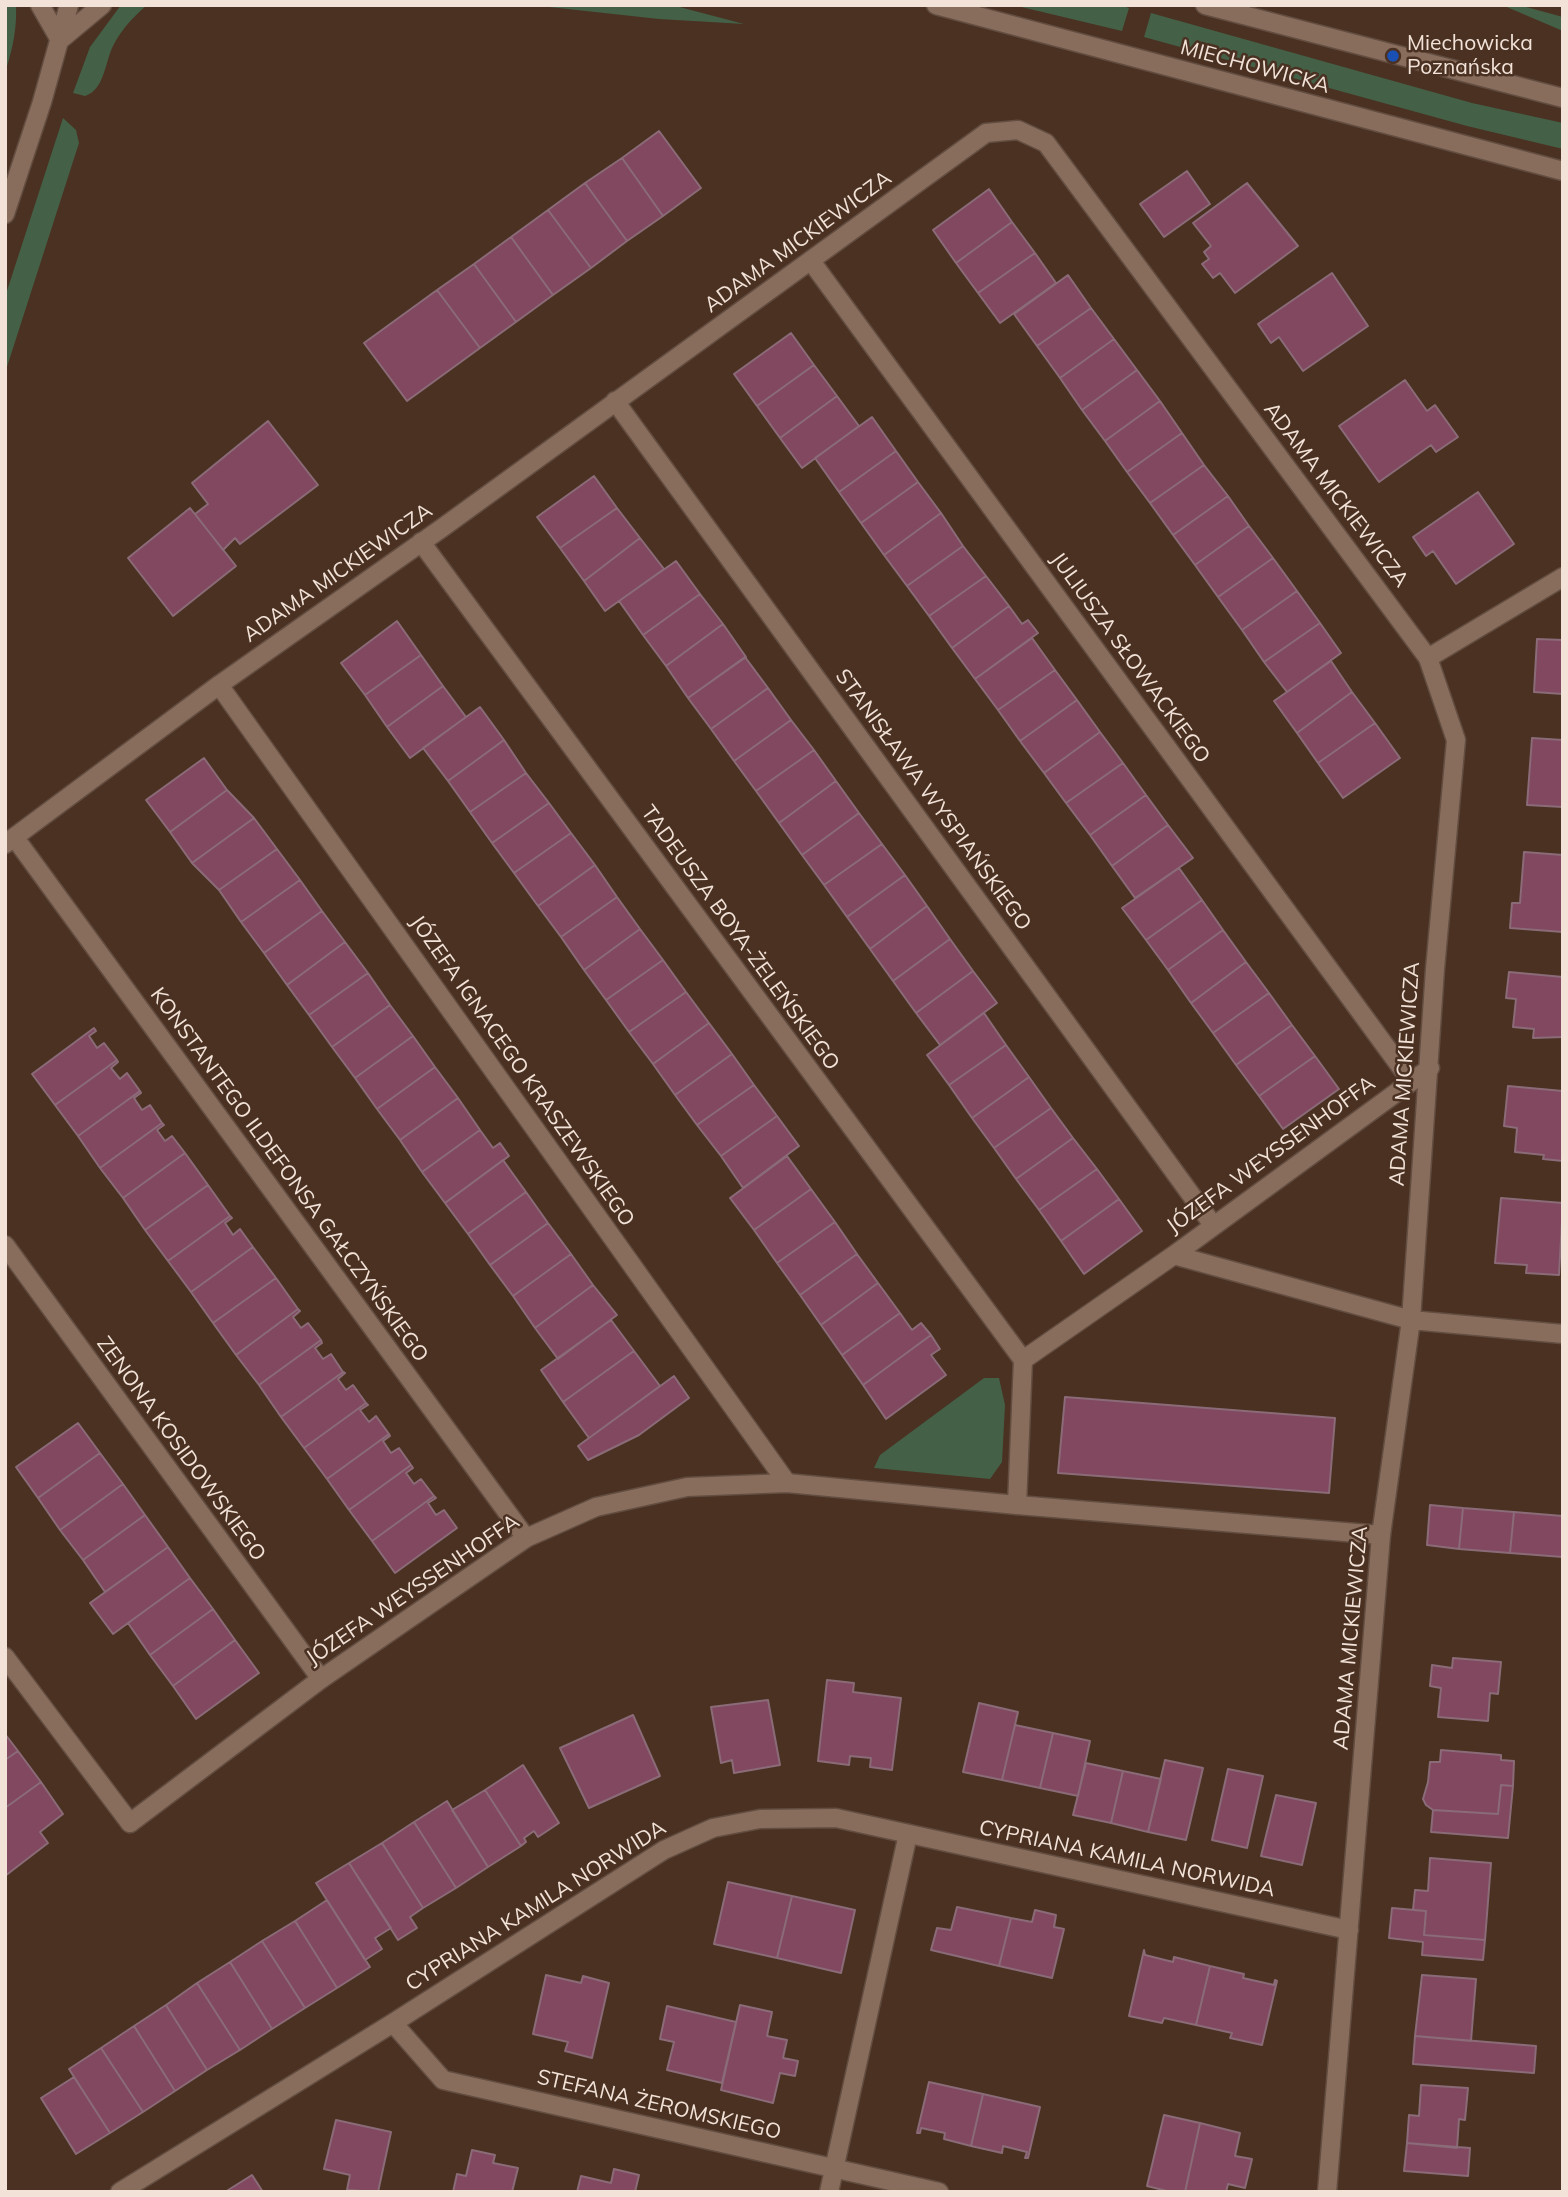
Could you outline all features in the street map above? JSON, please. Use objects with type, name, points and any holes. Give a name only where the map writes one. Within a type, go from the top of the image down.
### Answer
[{"type":"street","points":[[40,5],[60,40]]},
{"type":"street","points":[[5,214],[42,102],[69,5]]},
{"type":"street","points":[[60,40],[102,5]]},
{"type":"street","name":"MIECHOWICKA","points":[[936,5],[1559,171]]},
{"type":"street","points":[[1205,5],[1563,98]]},
{"type":"street","name":"ADAMA MICKIEWICZA","points":[[10,841],[219,685],[986,133],[1018,130],[1046,143],[1428,658],[1456,740],[1435,969],[1411,1320],[1381,1535],[1327,2192]]},
{"type":"street","name":"JULIUSZA SŁOWACKIEGO","points":[[811,261],[1411,1081]]},
{"type":"street","name":"STANISŁAWA WYSPIAŃSKIEGO","points":[[615,401],[1213,1226]]},
{"type":"street","name":"TADEUSZA BOYA-ŻELEŃSKIEGO","points":[[421,542],[1023,1360]]},
{"type":"street","points":[[1428,658],[1563,577]]},
{"type":"street","name":"JÓZEFA IGNACEGO KRASZEWSKIEGO","points":[[219,685],[787,1483]]},
{"type":"street","name":"KONSTANTEGO ILDEFONSA GAŁCZYŃSKIEGO","points":[[10,841],[526,1538]]},
{"type":"street","name":"JÓZEFA WEYSSENHOFFA","points":[[1023,1360],[1174,1255],[1430,1068]]},
{"type":"street","name":"ZENONA KOSIDOWSKIEGO","points":[[5,1245],[321,1679]]},
{"type":"street","name":"JÓZEFA WEYSSENHOFFA","points":[[1174,1255],[1411,1320],[1563,1334]]},
{"type":"street","points":[[1017,1505],[1023,1360]]},
{"type":"street","name":"JÓZEFA WEYSSENHOFFA","points":[[5,1657],[130,1823],[321,1679],[526,1538],[596,1507],[687,1487],[787,1483],[1381,1535]]},
{"type":"street","name":"CYPRIANA KAMILA NORWIDA","points":[[120,2192],[664,1850],[713,1828],[760,1819],[836,1818],[1349,1930]]},
{"type":"street","points":[[829,2192],[908,1834]]},
{"type":"street","name":"STEFANA ŻEROMSKIEGO","points":[[393,2022],[443,2080],[939,2192]]},
{"type":"green space","points":[[5,5],[16,5],[14,38],[6,69]]},
{"type":"green space","points":[[121,5],[147,5],[117,38],[97,88],[85,96],[73,93],[90,47]]},
{"type":"green space","points":[[531,5],[672,5],[744,24],[659,19]]},
{"type":"green space","points":[[1013,5],[1120,5],[1129,8],[1122,31]]},
{"type":"green space","points":[[1502,5],[1519,5],[1563,17],[1563,31]]},
{"type":"green space","points":[[1151,13],[1472,103],[1563,123],[1563,149],[1467,126],[1144,37]]},
{"type":"green space","points":[[63,118],[76,130],[79,143],[5,373],[5,297]]},
{"type":"green space","points":[[984,1378],[999,1378],[1005,1405],[1002,1462],[990,1479],[874,1468],[880,1455]]},
{"type":"building","points":[[659,131],[701,188],[663,216],[622,158]]},
{"type":"building","points":[[622,158],[663,216],[627,241],[585,183]]},
{"type":"building","points":[[1187,171],[1210,204],[1164,237],[1140,204]]},
{"type":"building","points":[[585,183],[627,241],[591,268],[548,210]]},
{"type":"building","points":[[1247,183],[1298,246],[1235,293],[1220,273],[1213,278],[1202,264],[1209,259],[1204,252],[1211,246],[1193,223]]},
{"type":"building","points":[[989,189],[1012,222],[956,263],[933,230]]},
{"type":"building","points":[[548,210],[591,268],[553,295],[511,237]]},
{"type":"building","points":[[1012,222],[1035,253],[978,293],[956,263]]},
{"type":"building","points":[[511,237],[553,295],[516,322],[474,264]]},
{"type":"building","points":[[1035,253],[1056,283],[1000,323],[978,293]]},
{"type":"building","points":[[474,264],[516,322],[480,348],[437,290]]},
{"type":"building","points":[[1332,273],[1368,326],[1303,371],[1279,337],[1271,343],[1258,324]]},
{"type":"building","points":[[1068,275],[1091,308],[1037,346],[1014,314]]},
{"type":"building","points":[[437,290],[480,348],[407,401],[364,343]]},
{"type":"building","points":[[1091,308],[1114,339],[1060,378],[1037,346]]},
{"type":"building","points":[[791,333],[814,365],[757,406],[734,374]]},
{"type":"building","points":[[1114,339],[1137,370],[1082,410],[1060,378]]},
{"type":"building","points":[[814,365],[837,396],[780,438],[757,406]]},
{"type":"building","points":[[1137,370],[1160,401],[1105,441],[1082,410]]},
{"type":"building","points":[[1405,380],[1427,411],[1435,405],[1458,437],[1436,452],[1431,445],[1379,482],[1339,426]]},
{"type":"building","points":[[837,396],[859,426],[802,468],[780,438]]},
{"type":"building","points":[[1160,401],[1182,433],[1127,472],[1105,441]]},
{"type":"building","points":[[872,417],[896,451],[839,492],[815,458]]},
{"type":"building","points":[[268,421],[318,485],[240,544],[235,538],[223,550],[195,514],[208,504],[192,483]]},
{"type":"building","points":[[1182,433],[1204,465],[1150,503],[1127,472]]},
{"type":"building","points":[[896,451],[918,482],[861,523],[839,492]]},
{"type":"building","points":[[1204,465],[1228,496],[1173,535],[1150,503]]},
{"type":"building","points":[[594,476],[617,508],[560,548],[537,517]]},
{"type":"building","points":[[918,482],[941,513],[884,555],[861,523]]},
{"type":"building","points":[[1478,492],[1514,544],[1456,584],[1433,551],[1426,556],[1413,537]]},
{"type":"building","points":[[1228,496],[1249,526],[1195,565],[1173,535]]},
{"type":"building","points":[[190,508],[236,566],[173,616],[128,558]]},
{"type":"building","points":[[617,508],[640,538],[584,581],[560,548]]},
{"type":"building","points":[[941,513],[963,546],[907,586],[884,555]]},
{"type":"building","points":[[1249,526],[1273,558],[1218,597],[1195,565]]},
{"type":"building","points":[[640,538],[664,569],[605,611],[584,581]]},
{"type":"building","points":[[963,546],[986,576],[929,616],[907,586]]},
{"type":"building","points":[[1273,558],[1297,591],[1242,630],[1218,597]]},
{"type":"building","points":[[676,561],[700,594],[643,635],[619,601]]},
{"type":"building","points":[[986,576],[1009,606],[952,648],[929,616]]},
{"type":"building","points":[[1297,591],[1320,623],[1264,662],[1242,630]]},
{"type":"building","points":[[700,594],[723,624],[666,666],[643,635]]},
{"type":"building","points":[[1009,606],[1022,624],[1028,620],[1038,633],[975,679],[952,648]]},
{"type":"building","points":[[397,621],[421,655],[365,695],[341,663]]},
{"type":"building","points":[[1320,623],[1341,653],[1287,692],[1264,662]]},
{"type":"building","points":[[723,624],[746,657],[688,698],[666,666]]},
{"type":"building","points":[[1032,638],[1055,670],[998,710],[975,679]]},
{"type":"building","points":[[1537,639],[1563,640],[1563,694],[1534,692]]},
{"type":"building","points":[[421,655],[443,686],[387,727],[365,695]]},
{"type":"building","points":[[745,657],[768,688],[711,729],[688,698]]},
{"type":"building","points":[[1331,661],[1352,692],[1297,733],[1274,701]]},
{"type":"building","points":[[1055,670],[1077,700],[1020,741],[998,710]]},
{"type":"building","points":[[443,686],[466,717],[410,758],[387,727]]},
{"type":"building","points":[[768,688],[791,720],[734,761],[711,729]]},
{"type":"building","points":[[1352,692],[1375,723],[1318,763],[1297,733]]},
{"type":"building","points":[[1077,700],[1100,732],[1044,773],[1020,741]]},
{"type":"building","points":[[480,707],[504,740],[448,781],[423,748]]},
{"type":"building","points":[[791,720],[814,750],[756,791],[734,761]]},
{"type":"building","points":[[1375,723],[1400,758],[1343,798],[1318,763]]},
{"type":"building","points":[[1100,732],[1123,763],[1066,803],[1044,773]]},
{"type":"building","points":[[1532,738],[1563,740],[1563,807],[1527,805]]},
{"type":"building","points":[[504,740],[526,773],[470,812],[448,781]]},
{"type":"building","points":[[814,750],[836,781],[779,823],[756,791]]},
{"type":"building","points":[[204,758],[227,790],[170,832],[146,800]]},
{"type":"building","points":[[1123,763],[1146,795],[1090,835],[1066,803]]},
{"type":"building","points":[[526,773],[549,803],[492,843],[470,812]]},
{"type":"building","points":[[836,781],[859,813],[802,855],[779,823]]},
{"type":"building","points":[[227,790],[254,818],[192,863],[170,832]]},
{"type":"building","points":[[1146,795],[1168,825],[1112,866],[1090,835]]},
{"type":"building","points":[[549,803],[571,833],[514,873],[492,843]]},
{"type":"building","points":[[859,813],[882,844],[824,885],[802,855]]},
{"type":"building","points":[[254,818],[277,849],[219,890],[192,863]]},
{"type":"building","points":[[1168,825],[1193,858],[1135,898],[1112,866]]},
{"type":"building","points":[[571,833],[595,865],[538,906],[514,873]]},
{"type":"building","points":[[882,844],[905,875],[847,917],[824,885]]},
{"type":"building","points":[[277,849],[300,880],[241,922],[219,890]]},
{"type":"building","points":[[1524,852],[1563,855],[1563,932],[1510,928],[1512,903],[1520,903]]},
{"type":"building","points":[[595,865],[617,897],[561,937],[538,906]]},
{"type":"building","points":[[1179,868],[1202,900],[1146,940],[1122,908]]},
{"type":"building","points":[[905,875],[927,906],[870,949],[847,917]]},
{"type":"building","points":[[300,880],[322,911],[264,953],[241,922]]},
{"type":"building","points":[[617,897],[640,929],[584,970],[561,937]]},
{"type":"building","points":[[1202,900],[1223,930],[1168,970],[1146,940]]},
{"type":"building","points":[[927,906],[950,939],[893,981],[870,949]]},
{"type":"building","points":[[322,911],[345,942],[287,985],[264,953]]},
{"type":"building","points":[[640,929],[663,960],[606,1000],[584,970]]},
{"type":"building","points":[[1223,930],[1246,962],[1191,1003],[1168,970]]},
{"type":"building","points":[[950,939],[973,971],[916,1013],[893,981]]},
{"type":"building","points":[[345,942],[368,973],[309,1015],[287,985]]},
{"type":"building","points":[[663,960],[686,992],[629,1032],[606,1000]]},
{"type":"building","points":[[1246,962],[1269,993],[1213,1033],[1191,1003]]},
{"type":"building","points":[[973,971],[997,1003],[940,1045],[916,1013]]},
{"type":"building","points":[[1509,972],[1563,977],[1563,1037],[1533,1038],[1534,1029],[1513,1027],[1516,999],[1506,998]]},
{"type":"building","points":[[368,973],[390,1005],[332,1047],[309,1015]]},
{"type":"building","points":[[686,992],[709,1023],[653,1064],[629,1032]]},
{"type":"building","points":[[1269,993],[1292,1025],[1236,1065],[1213,1033]]},
{"type":"building","points":[[390,1005],[413,1036],[355,1078],[332,1047]]},
{"type":"building","points":[[984,1013],[1006,1045],[949,1085],[927,1055]]},
{"type":"building","points":[[709,1023],[732,1054],[675,1095],[653,1064]]},
{"type":"building","points":[[1292,1025],[1315,1056],[1259,1096],[1236,1065]]},
{"type":"building","points":[[94,1028],[96,1031],[89,1036],[97,1048],[104,1043],[117,1060],[55,1105],[32,1074]]},
{"type":"building","points":[[413,1036],[435,1067],[377,1109],[355,1078]]},
{"type":"building","points":[[1006,1045],[1029,1077],[972,1118],[949,1085]]},
{"type":"building","points":[[732,1054],[754,1085],[697,1125],[675,1095]]},
{"type":"building","points":[[1315,1056],[1339,1089],[1283,1129],[1259,1096]]},
{"type":"building","points":[[117,1060],[111,1068],[120,1079],[127,1073],[140,1091],[78,1136],[55,1105]]},
{"type":"building","points":[[435,1067],[458,1098],[400,1140],[377,1109]]},
{"type":"building","points":[[1029,1077],[1051,1108],[994,1148],[972,1118]]},
{"type":"building","points":[[754,1085],[777,1116],[721,1156],[697,1125]]},
{"type":"building","points":[[1508,1086],[1563,1091],[1563,1161],[1543,1159],[1544,1155],[1515,1152],[1517,1128],[1504,1126]]},
{"type":"building","points":[[140,1091],[134,1098],[142,1110],[150,1105],[162,1123],[100,1168],[78,1136]]},
{"type":"building","points":[[458,1098],[480,1130],[422,1172],[400,1140]]},
{"type":"building","points":[[1051,1108],[1073,1138],[1016,1179],[994,1148]]},
{"type":"building","points":[[777,1116],[799,1146],[743,1188],[721,1156]]},
{"type":"building","points":[[162,1123],[164,1125],[157,1130],[165,1141],[172,1136],[185,1153],[123,1198],[100,1168]]},
{"type":"building","points":[[480,1130],[493,1148],[500,1143],[509,1156],[445,1203],[422,1172]]},
{"type":"building","points":[[1073,1138],[1097,1169],[1039,1210],[1016,1179]]},
{"type":"building","points":[[185,1153],[208,1185],[145,1230],[123,1198]]},
{"type":"building","points":[[787,1156],[811,1189],[754,1230],[730,1198]]},
{"type":"building","points":[[503,1160],[526,1192],[468,1234],[445,1203]]},
{"type":"building","points":[[1097,1169],[1119,1199],[1061,1241],[1039,1210]]},
{"type":"building","points":[[208,1185],[230,1216],[168,1261],[145,1230]]},
{"type":"building","points":[[811,1189],[835,1222],[777,1263],[754,1230]]},
{"type":"building","points":[[526,1192],[548,1223],[490,1265],[468,1234]]},
{"type":"building","points":[[1501,1198],[1563,1203],[1559,1275],[1526,1273],[1527,1265],[1495,1263]]},
{"type":"building","points":[[1119,1199],[1142,1231],[1084,1274],[1061,1241]]},
{"type":"building","points":[[230,1216],[232,1218],[225,1223],[233,1235],[240,1229],[253,1247],[191,1292],[168,1261]]},
{"type":"building","points":[[835,1222],[857,1254],[800,1295],[777,1263]]},
{"type":"building","points":[[548,1223],[571,1254],[513,1296],[490,1265]]},
{"type":"building","points":[[253,1247],[276,1278],[213,1323],[191,1292]]},
{"type":"building","points":[[571,1254],[593,1285],[535,1328],[513,1296]]},
{"type":"building","points":[[857,1254],[878,1283],[821,1325],[800,1295]]},
{"type":"building","points":[[276,1278],[298,1309],[236,1355],[213,1323]]},
{"type":"building","points":[[878,1283],[900,1313],[842,1355],[821,1325]]},
{"type":"building","points":[[593,1285],[617,1315],[558,1359],[535,1328]]},
{"type":"building","points":[[298,1309],[300,1311],[293,1317],[301,1328],[308,1323],[321,1340],[259,1385],[236,1355]]},
{"type":"building","points":[[900,1313],[912,1330],[921,1323],[931,1335],[863,1385],[842,1355]]},
{"type":"building","points":[[611,1320],[634,1351],[563,1402],[541,1370]]},
{"type":"building","points":[[931,1335],[940,1349],[931,1355],[946,1375],[886,1419],[863,1385]]},
{"type":"building","points":[[321,1340],[322,1343],[315,1348],[323,1359],[331,1354],[343,1372],[281,1417],[259,1385]]},
{"type":"building","points":[[634,1351],[660,1386],[589,1438],[563,1402]]},
{"type":"building","points":[[345,1373],[338,1379],[346,1390],[353,1385],[366,1403],[304,1448],[281,1417]]},
{"type":"building","points":[[674,1376],[689,1398],[639,1435],[588,1460],[578,1446]]},
{"type":"building","points":[[1065,1397],[1335,1418],[1329,1493],[1058,1473]]},
{"type":"building","points":[[366,1403],[368,1405],[360,1410],[369,1422],[376,1416],[389,1434],[327,1479],[304,1448]]},
{"type":"building","points":[[78,1423],[100,1453],[38,1498],[16,1467]]},
{"type":"building","points":[[389,1434],[383,1441],[391,1453],[399,1448],[411,1465],[349,1510],[327,1479]]},
{"type":"building","points":[[100,1453],[123,1484],[60,1530],[38,1498]]},
{"type":"building","points":[[411,1465],[413,1468],[406,1473],[414,1484],[421,1479],[434,1496],[372,1541],[349,1510]]},
{"type":"building","points":[[123,1484],[145,1515],[83,1560],[60,1530]]},
{"type":"building","points":[[434,1496],[436,1498],[428,1503],[436,1515],[444,1510],[457,1528],[395,1573],[372,1541]]},
{"type":"building","points":[[1430,1505],[1463,1508],[1459,1549],[1427,1545]]},
{"type":"building","points":[[1463,1508],[1514,1512],[1510,1553],[1459,1549]]},
{"type":"building","points":[[1514,1512],[1563,1516],[1563,1557],[1510,1553]]},
{"type":"building","points":[[145,1515],[168,1547],[105,1592],[83,1560]]},
{"type":"building","points":[[168,1547],[190,1578],[113,1634],[90,1603]]},
{"type":"building","points":[[190,1578],[213,1609],[150,1655],[128,1623]]},
{"type":"building","points":[[213,1609],[235,1640],[173,1686],[150,1655]]},
{"type":"building","points":[[235,1640],[259,1673],[196,1719],[173,1686]]},
{"type":"building","points":[[1453,1658],[1501,1662],[1498,1694],[1490,1693],[1488,1721],[1438,1717],[1441,1688],[1430,1686],[1432,1665],[1452,1668]]},
{"type":"building","points":[[827,1680],[854,1683],[853,1692],[901,1698],[892,1770],[870,1767],[871,1758],[850,1756],[849,1765],[818,1761]]},
{"type":"building","points":[[768,1700],[780,1765],[734,1773],[732,1760],[721,1763],[711,1707]]},
{"type":"building","points":[[979,1703],[1018,1712],[1002,1780],[963,1772]]},
{"type":"building","points":[[633,1715],[660,1776],[589,1808],[560,1748]]},
{"type":"building","points":[[1015,1725],[1053,1733],[1040,1788],[1002,1780]]},
{"type":"building","points":[[1053,1733],[1090,1741],[1078,1796],[1040,1788]]},
{"type":"building","points":[[5,1734],[18,1751],[5,1760]]},
{"type":"building","points":[[1441,1750],[1501,1755],[1501,1760],[1514,1761],[1513,1786],[1501,1785],[1498,1814],[1433,1810],[1426,1805],[1423,1799],[1430,1762],[1440,1762]]},
{"type":"building","points":[[18,1751],[41,1782],[5,1808],[5,1760]]},
{"type":"building","points":[[1165,1760],[1203,1768],[1186,1840],[1148,1832]]},
{"type":"building","points":[[1086,1763],[1123,1771],[1111,1823],[1073,1815]]},
{"type":"building","points":[[523,1765],[559,1823],[538,1837],[534,1831],[524,1838],[526,1842],[521,1846],[485,1790]]},
{"type":"building","points":[[1228,1769],[1263,1776],[1247,1848],[1212,1840]]},
{"type":"building","points":[[1123,1771],[1161,1779],[1148,1832],[1111,1823]]},
{"type":"building","points":[[41,1782],[63,1814],[40,1832],[48,1843],[5,1876],[5,1808]]},
{"type":"building","points":[[1501,1785],[1513,1786],[1508,1838],[1431,1832],[1433,1810],[1498,1814]]},
{"type":"building","points":[[485,1790],[521,1846],[488,1867],[452,1810]]},
{"type":"building","points":[[1276,1795],[1316,1803],[1302,1865],[1261,1856]]},
{"type":"building","points":[[447,1801],[488,1867],[456,1888],[414,1822]]},
{"type":"building","points":[[414,1822],[456,1888],[423,1908],[382,1843]]},
{"type":"building","points":[[382,1843],[423,1908],[410,1917],[417,1928],[398,1940],[349,1863]]},
{"type":"building","points":[[1430,1858],[1491,1863],[1485,1940],[1424,1935],[1426,1911],[1413,1910],[1415,1890],[1428,1891]]},
{"type":"building","points":[[349,1863],[391,1928],[375,1938],[382,1949],[365,1960],[316,1883]]},
{"type":"building","points":[[728,1882],[792,1896],[777,1958],[714,1944]]},
{"type":"building","points":[[792,1896],[855,1910],[841,1973],[777,1958]]},
{"type":"building","points":[[327,1900],[370,1967],[337,1988],[295,1921]]},
{"type":"building","points":[[957,1907],[1011,1918],[999,1966],[931,1950],[937,1928],[951,1930]]},
{"type":"building","points":[[1392,1908],[1426,1911],[1424,1935],[1485,1940],[1483,1960],[1422,1955],[1423,1942],[1389,1938]]},
{"type":"building","points":[[1035,1910],[1056,1915],[1054,1927],[1064,1929],[1052,1978],[999,1966],[1011,1918],[1032,1922]]},
{"type":"building","points":[[295,1921],[337,1988],[305,2008],[262,1941]]},
{"type":"building","points":[[262,1941],[305,2008],[272,2029],[230,1962]]},
{"type":"building","points":[[1144,1950],[1145,1955],[1173,1962],[1174,1957],[1210,1966],[1196,2025],[1164,2018],[1162,2023],[1129,2016]]},
{"type":"building","points":[[230,1962],[272,2029],[240,2050],[197,1983]]},
{"type":"building","points":[[1210,1966],[1244,1974],[1243,1978],[1274,1985],[1275,1980],[1277,1981],[1262,2045],[1230,2038],[1232,2033],[1196,2025]]},
{"type":"building","points":[[546,1975],[581,1983],[583,1976],[609,1983],[592,2058],[565,2051],[568,2042],[533,2034]]},
{"type":"building","points":[[1422,1975],[1476,1979],[1471,2041],[1415,2036]]},
{"type":"building","points":[[197,1983],[240,2050],[207,2070],[166,2005]]},
{"type":"building","points":[[166,2005],[207,2070],[175,2091],[134,2026]]},
{"type":"building","points":[[740,2005],[772,2012],[767,2036],[787,2040],[783,2058],[798,2061],[795,2076],[780,2073],[773,2103],[721,2090]]},
{"type":"building","points":[[667,2006],[736,2022],[722,2083],[667,2070],[674,2042],[660,2039]]},
{"type":"building","points":[[134,2026],[175,2091],[143,2112],[101,2048]]},
{"type":"building","points":[[1415,2036],[1536,2046],[1534,2073],[1413,2064]]},
{"type":"building","points":[[101,2048],[143,2112],[110,2133],[69,2069]]},
{"type":"building","points":[[74,2077],[110,2133],[76,2154],[41,2098]]},
{"type":"building","points":[[929,2082],[983,2094],[971,2146],[944,2139],[945,2133],[921,2128],[920,2133],[917,2133]]},
{"type":"building","points":[[1421,2085],[1468,2088],[1465,2120],[1459,2119],[1457,2148],[1407,2143],[1409,2115],[1419,2116]]},
{"type":"building","points":[[983,2094],[1040,2107],[1028,2158],[1025,2158],[1027,2152],[1003,2146],[1002,2153],[971,2146]]},
{"type":"building","points":[[1164,2115],[1200,2123],[1185,2192],[1171,2192],[1147,2186]]},
{"type":"building","points":[[336,2120],[391,2132],[378,2192],[347,2190],[350,2175],[324,2169]]},
{"type":"building","points":[[1200,2123],[1240,2133],[1235,2156],[1252,2159],[1245,2188],[1228,2184],[1226,2192],[1185,2192]]},
{"type":"building","points":[[1407,2143],[1470,2148],[1468,2176],[1404,2171]]},
{"type":"building","points":[[472,2150],[495,2155],[493,2163],[518,2168],[512,2192],[453,2192],[457,2174],[466,2176]]},
{"type":"building","points":[[614,2169],[639,2175],[635,2192],[577,2192],[581,2176],[611,2183]]},
{"type":"building","points":[[252,2175],[263,2192],[225,2192]]},
{"type":"place","name":"Miechowicka Poznańska","points":[[1393,56]]}]
